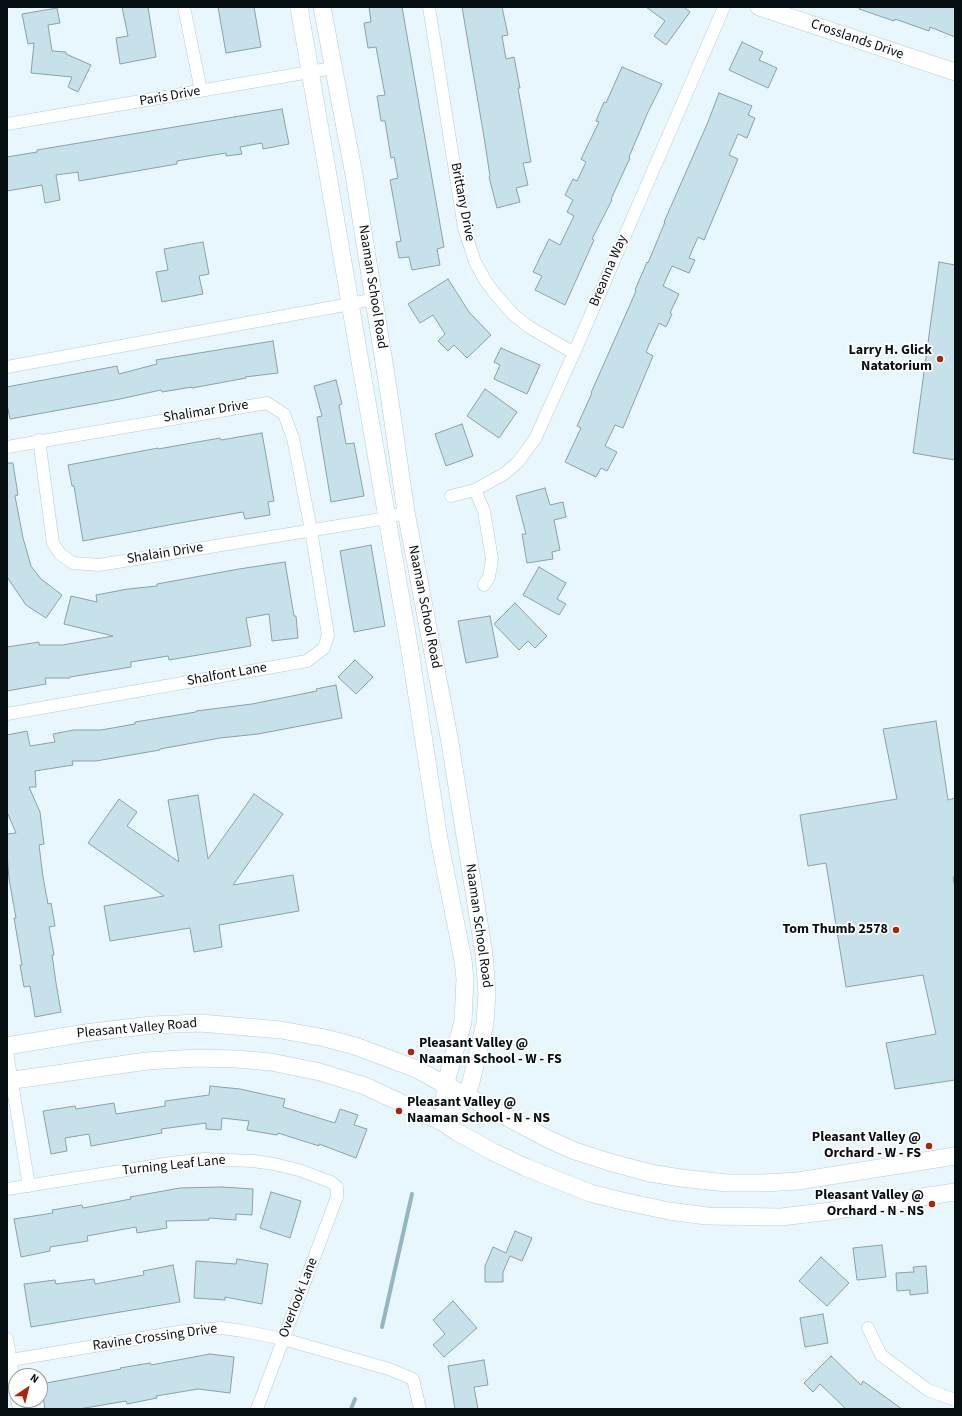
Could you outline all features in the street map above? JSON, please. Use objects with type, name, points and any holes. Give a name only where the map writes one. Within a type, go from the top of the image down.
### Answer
[{"type":"main road","name":"Naaman School Road","points":[[299,7],[410,651],[439,839],[463,960],[465,979],[463,1022],[445,1086],[444,1123]]},
{"type":"main road","name":"Naaman School Road","points":[[322,7],[354,175],[406,512],[449,737],[484,954],[487,993],[484,1023],[471,1082],[466,1097],[444,1123]]},
{"type":"main road","name":"Crosslands Drive","points":[[759,7],[955,72]]},
{"type":"main road","name":"Pleasant Valley Road","points":[[7,1046],[85,1033],[152,1025],[200,1022],[288,1031],[325,1038],[355,1046],[414,1068],[466,1097],[548,1139],[575,1151],[650,1173],[681,1178],[727,1183],[798,1181],[955,1156]]},
{"type":"main road","points":[[10,1080],[147,1060],[197,1058],[271,1062],[306,1069],[350,1082],[383,1094],[444,1123],[493,1152],[524,1168],[590,1193],[669,1211],[707,1216],[781,1217],[955,1192]]},
{"type":"street","points":[[184,7],[201,91]]},
{"type":"street","name":"Brittany Drive","points":[[429,7],[464,228],[475,262],[495,294],[514,315],[529,327],[574,353]]},
{"type":"street","name":"Breanna Way","points":[[451,496],[475,490],[504,474],[518,462],[535,439],[574,353],[724,7]]},
{"type":"street","name":"Paris Drive","points":[[7,124],[333,68]]},
{"type":"street","points":[[7,367],[374,299]]},
{"type":"street","name":"Shalimar Drive","points":[[7,447],[39,440],[267,402],[284,414],[293,438],[311,530]]},
{"type":"street","name":"Shalain Drive","points":[[39,440],[54,543],[60,554],[73,563],[99,565],[387,518]]},
{"type":"street","points":[[475,490],[484,511],[492,559],[489,577],[484,585]]},
{"type":"street","points":[[387,518],[406,512]]},
{"type":"street","name":"Shalfont Lane","points":[[7,714],[307,661],[324,648],[328,635],[311,530]]},
{"type":"street","points":[[7,1052],[10,1080],[29,1186]]},
{"type":"street","name":"Turning Leaf Lane","points":[[7,1189],[171,1163],[226,1159],[274,1164],[299,1170],[330,1182],[336,1187]]},
{"type":"street","name":"Overlook Lane","points":[[257,1409],[336,1197],[336,1187]]},
{"type":"street","name":"Ravine Crossing Drive","points":[[11,1360],[203,1328],[221,1328],[283,1339],[389,1369],[413,1379],[420,1409]]},
{"type":"street","points":[[868,1328],[880,1355],[928,1390],[955,1400]]},
{"type":"street","points":[[7,1339],[12,1368]]},
{"type":"building","points":[[122,7],[148,7],[156,57],[120,64],[116,38],[128,36]]},
{"type":"building","points":[[218,7],[254,7],[261,47],[226,53]]},
{"type":"building","points":[[369,7],[402,7],[444,247],[437,249],[440,265],[412,270],[409,257],[399,258],[396,242],[401,241],[390,180],[398,178],[394,157],[391,158],[385,121],[381,121],[377,96],[385,95],[376,47],[368,48],[364,23],[371,22]]},
{"type":"building","points":[[462,7],[502,7],[508,35],[502,36],[506,59],[514,57],[520,88],[518,88],[531,162],[523,163],[528,185],[516,188],[520,202],[497,208],[489,177],[484,137]]},
{"type":"building","points":[[646,7],[684,7],[690,12],[666,45],[654,36],[665,21]]},
{"type":"building","points":[[860,7],[955,7],[955,37],[930,27],[929,31],[895,19],[894,21],[859,9]]},
{"type":"building","points":[[57,8],[60,23],[48,25],[52,51],[66,52],[66,54],[91,65],[78,92],[68,87],[72,77],[31,73],[34,43],[28,44],[22,14]]},
{"type":"building","points":[[742,42],[763,52],[759,60],[777,68],[768,88],[729,70]]},
{"type":"building","points":[[622,67],[662,84],[648,112],[629,157],[630,158],[611,199],[612,200],[592,239],[594,240],[565,305],[535,290],[542,276],[533,272],[549,239],[560,245],[574,216],[567,212],[573,200],[565,195],[573,179],[577,181],[586,162],[581,159],[599,122],[596,121],[604,102],[606,103]]},
{"type":"building","points":[[719,93],[752,106],[748,115],[755,118],[747,138],[738,134],[729,155],[738,159],[704,240],[698,237],[689,258],[695,260],[689,273],[672,266],[663,286],[679,294],[670,313],[672,314],[666,327],[659,323],[649,345],[646,352],[653,356],[623,428],[615,425],[605,446],[617,452],[607,471],[601,468],[596,477],[565,462],[581,428],[577,426],[636,291],[635,290],[647,262],[648,263]]},
{"type":"building","points":[[282,109],[289,144],[263,149],[262,143],[240,147],[242,154],[226,156],[226,153],[177,161],[177,164],[79,181],[78,172],[56,175],[60,200],[45,203],[42,185],[7,191],[7,157],[37,152],[37,150]]},
{"type":"building","points":[[203,242],[209,274],[199,276],[203,294],[162,302],[156,272],[168,270],[164,249]]},
{"type":"building","name":"Larry H. Glick Natatorium","points":[[939,262],[955,265],[955,460],[913,453]]},
{"type":"building","points":[[448,279],[469,312],[491,335],[467,358],[454,345],[448,351],[438,341],[445,334],[433,315],[420,323],[408,304]]},
{"type":"building","points":[[273,341],[278,373],[245,377],[246,378],[192,388],[162,392],[161,390],[10,419],[7,404],[7,387],[117,366],[119,374],[157,364],[156,360]]},
{"type":"building","points":[[501,348],[540,365],[527,394],[494,379],[500,365],[494,362]]},
{"type":"building","points":[[336,380],[342,404],[339,405],[346,444],[354,443],[364,496],[331,502],[317,417],[322,416],[314,386]]},
{"type":"building","points":[[485,389],[517,412],[499,438],[467,416]]},
{"type":"building","points":[[462,424],[473,456],[446,466],[435,434]]},
{"type":"building","points":[[262,433],[274,501],[268,502],[270,515],[245,519],[243,512],[83,541],[74,486],[72,486],[68,465],[158,448]]},
{"type":"building","points":[[7,463],[13,463],[18,495],[15,496],[23,538],[31,566],[41,579],[62,595],[46,618],[26,605],[7,577]]},
{"type":"building","points":[[545,488],[550,505],[563,502],[566,517],[554,520],[560,550],[552,552],[553,559],[527,563],[522,534],[526,534],[516,496]]},
{"type":"building","points":[[371,545],[385,626],[354,632],[340,551]]},
{"type":"building","points":[[285,562],[294,616],[296,616],[298,638],[272,641],[269,614],[246,618],[251,646],[169,660],[168,656],[131,662],[131,667],[70,678],[45,678],[46,684],[7,691],[7,647],[39,642],[39,645],[63,645],[113,636],[64,624],[71,596],[97,602],[96,595],[128,589],[157,586],[157,584]]},
{"type":"building","points":[[539,567],[566,583],[557,599],[566,604],[559,615],[523,595]]},
{"type":"building","points":[[515,603],[547,636],[535,648],[528,641],[519,650],[494,624]]},
{"type":"building","points":[[490,616],[498,657],[466,663],[458,621]]},
{"type":"building","points":[[355,660],[373,677],[356,694],[338,677]]},
{"type":"building","points":[[336,685],[342,718],[258,734],[220,738],[96,761],[72,761],[73,765],[35,771],[36,787],[29,787],[40,812],[44,844],[39,845],[48,904],[51,903],[55,926],[49,927],[61,1012],[35,1017],[30,986],[24,987],[14,918],[16,918],[9,879],[7,834],[16,833],[7,812],[7,735],[27,731],[30,746],[55,742],[53,734],[74,730],[101,730],[196,711],[252,704],[317,691],[316,689]]},
{"type":"building","name":"Tom Thumb 2578","points":[[936,721],[948,800],[955,798],[955,877],[953,877],[955,888],[955,1080],[895,1089],[886,1043],[936,1034],[923,975],[846,987],[826,863],[808,866],[800,815],[897,799],[883,729]]},
{"type":"building","points":[[254,794],[283,814],[233,885],[293,875],[299,911],[219,925],[222,947],[194,952],[190,928],[110,941],[104,906],[164,896],[88,843],[119,799],[137,812],[127,826],[179,862],[168,800],[198,795],[208,859]]},
{"type":"building","points":[[210,1086],[240,1089],[285,1099],[283,1107],[335,1123],[340,1109],[358,1115],[354,1125],[367,1129],[356,1158],[319,1144],[319,1146],[278,1133],[277,1135],[247,1130],[249,1121],[222,1118],[221,1130],[206,1129],[206,1123],[161,1129],[162,1133],[91,1146],[89,1134],[65,1138],[67,1151],[51,1154],[43,1111],[75,1106],[76,1109],[114,1103],[116,1114],[165,1106],[165,1101],[209,1095]]},
{"type":"building","points":[[222,1187],[253,1189],[252,1215],[236,1214],[236,1220],[209,1218],[209,1220],[166,1221],[167,1228],[137,1233],[136,1227],[87,1236],[88,1241],[50,1247],[50,1251],[21,1257],[14,1219],[53,1213],[52,1210],[82,1205],[83,1208],[131,1199],[130,1197],[180,1188]]},
{"type":"building","points":[[271,1192],[301,1201],[290,1238],[260,1228]]},
{"type":"building","points":[[515,1231],[532,1238],[522,1261],[510,1256],[503,1272],[503,1282],[485,1282],[485,1266],[493,1247],[506,1253]]},
{"type":"building","points":[[882,1245],[886,1277],[857,1280],[853,1248]]},
{"type":"building","points":[[821,1257],[849,1283],[827,1306],[799,1281]]},
{"type":"building","points":[[237,1259],[268,1264],[262,1304],[225,1297],[225,1300],[194,1298],[196,1261],[236,1264]]},
{"type":"building","points":[[173,1265],[180,1302],[31,1327],[24,1284],[55,1280],[56,1284],[94,1279],[95,1284],[144,1275],[143,1271]]},
{"type":"building","points":[[926,1266],[928,1293],[910,1295],[910,1290],[897,1291],[896,1273],[914,1272],[913,1267]]},
{"type":"building","points":[[453,1301],[477,1328],[444,1357],[433,1345],[445,1334],[433,1320]]},
{"type":"building","points":[[823,1314],[828,1343],[805,1347],[800,1318]]},
{"type":"building","points":[[210,1354],[234,1357],[230,1393],[198,1389],[156,1396],[157,1398],[127,1404],[126,1401],[79,1409],[45,1409],[48,1408],[48,1383],[121,1369],[120,1368],[150,1363],[151,1365]]},
{"type":"building","points":[[831,1356],[861,1385],[863,1381],[902,1409],[846,1409],[820,1384],[813,1392],[804,1383]]},
{"type":"building","points":[[484,1360],[488,1385],[474,1387],[478,1409],[455,1409],[448,1366]]},
{"type":"waterway","points":[[382,1327],[412,1194]]},
{"type":"waterway","points":[[351,1409],[355,1399]]},
{"type":"place","name":"Larry H. Glick Natatorium","points":[[940,359]]},
{"type":"place","name":"Tom Thumb 2578","points":[[896,930]]},
{"type":"place","name":"Pleasant Valley @ Naaman School - W - FS","points":[[411,1052]]},
{"type":"place","name":"Pleasant Valley @ Naaman School - N - NS","points":[[399,1111]]},
{"type":"place","name":"Pleasant Valley @ Orchard - W - FS","points":[[929,1146]]},
{"type":"place","name":"Pleasant Valley @ Orchard - N - NS","points":[[932,1204]]}]
